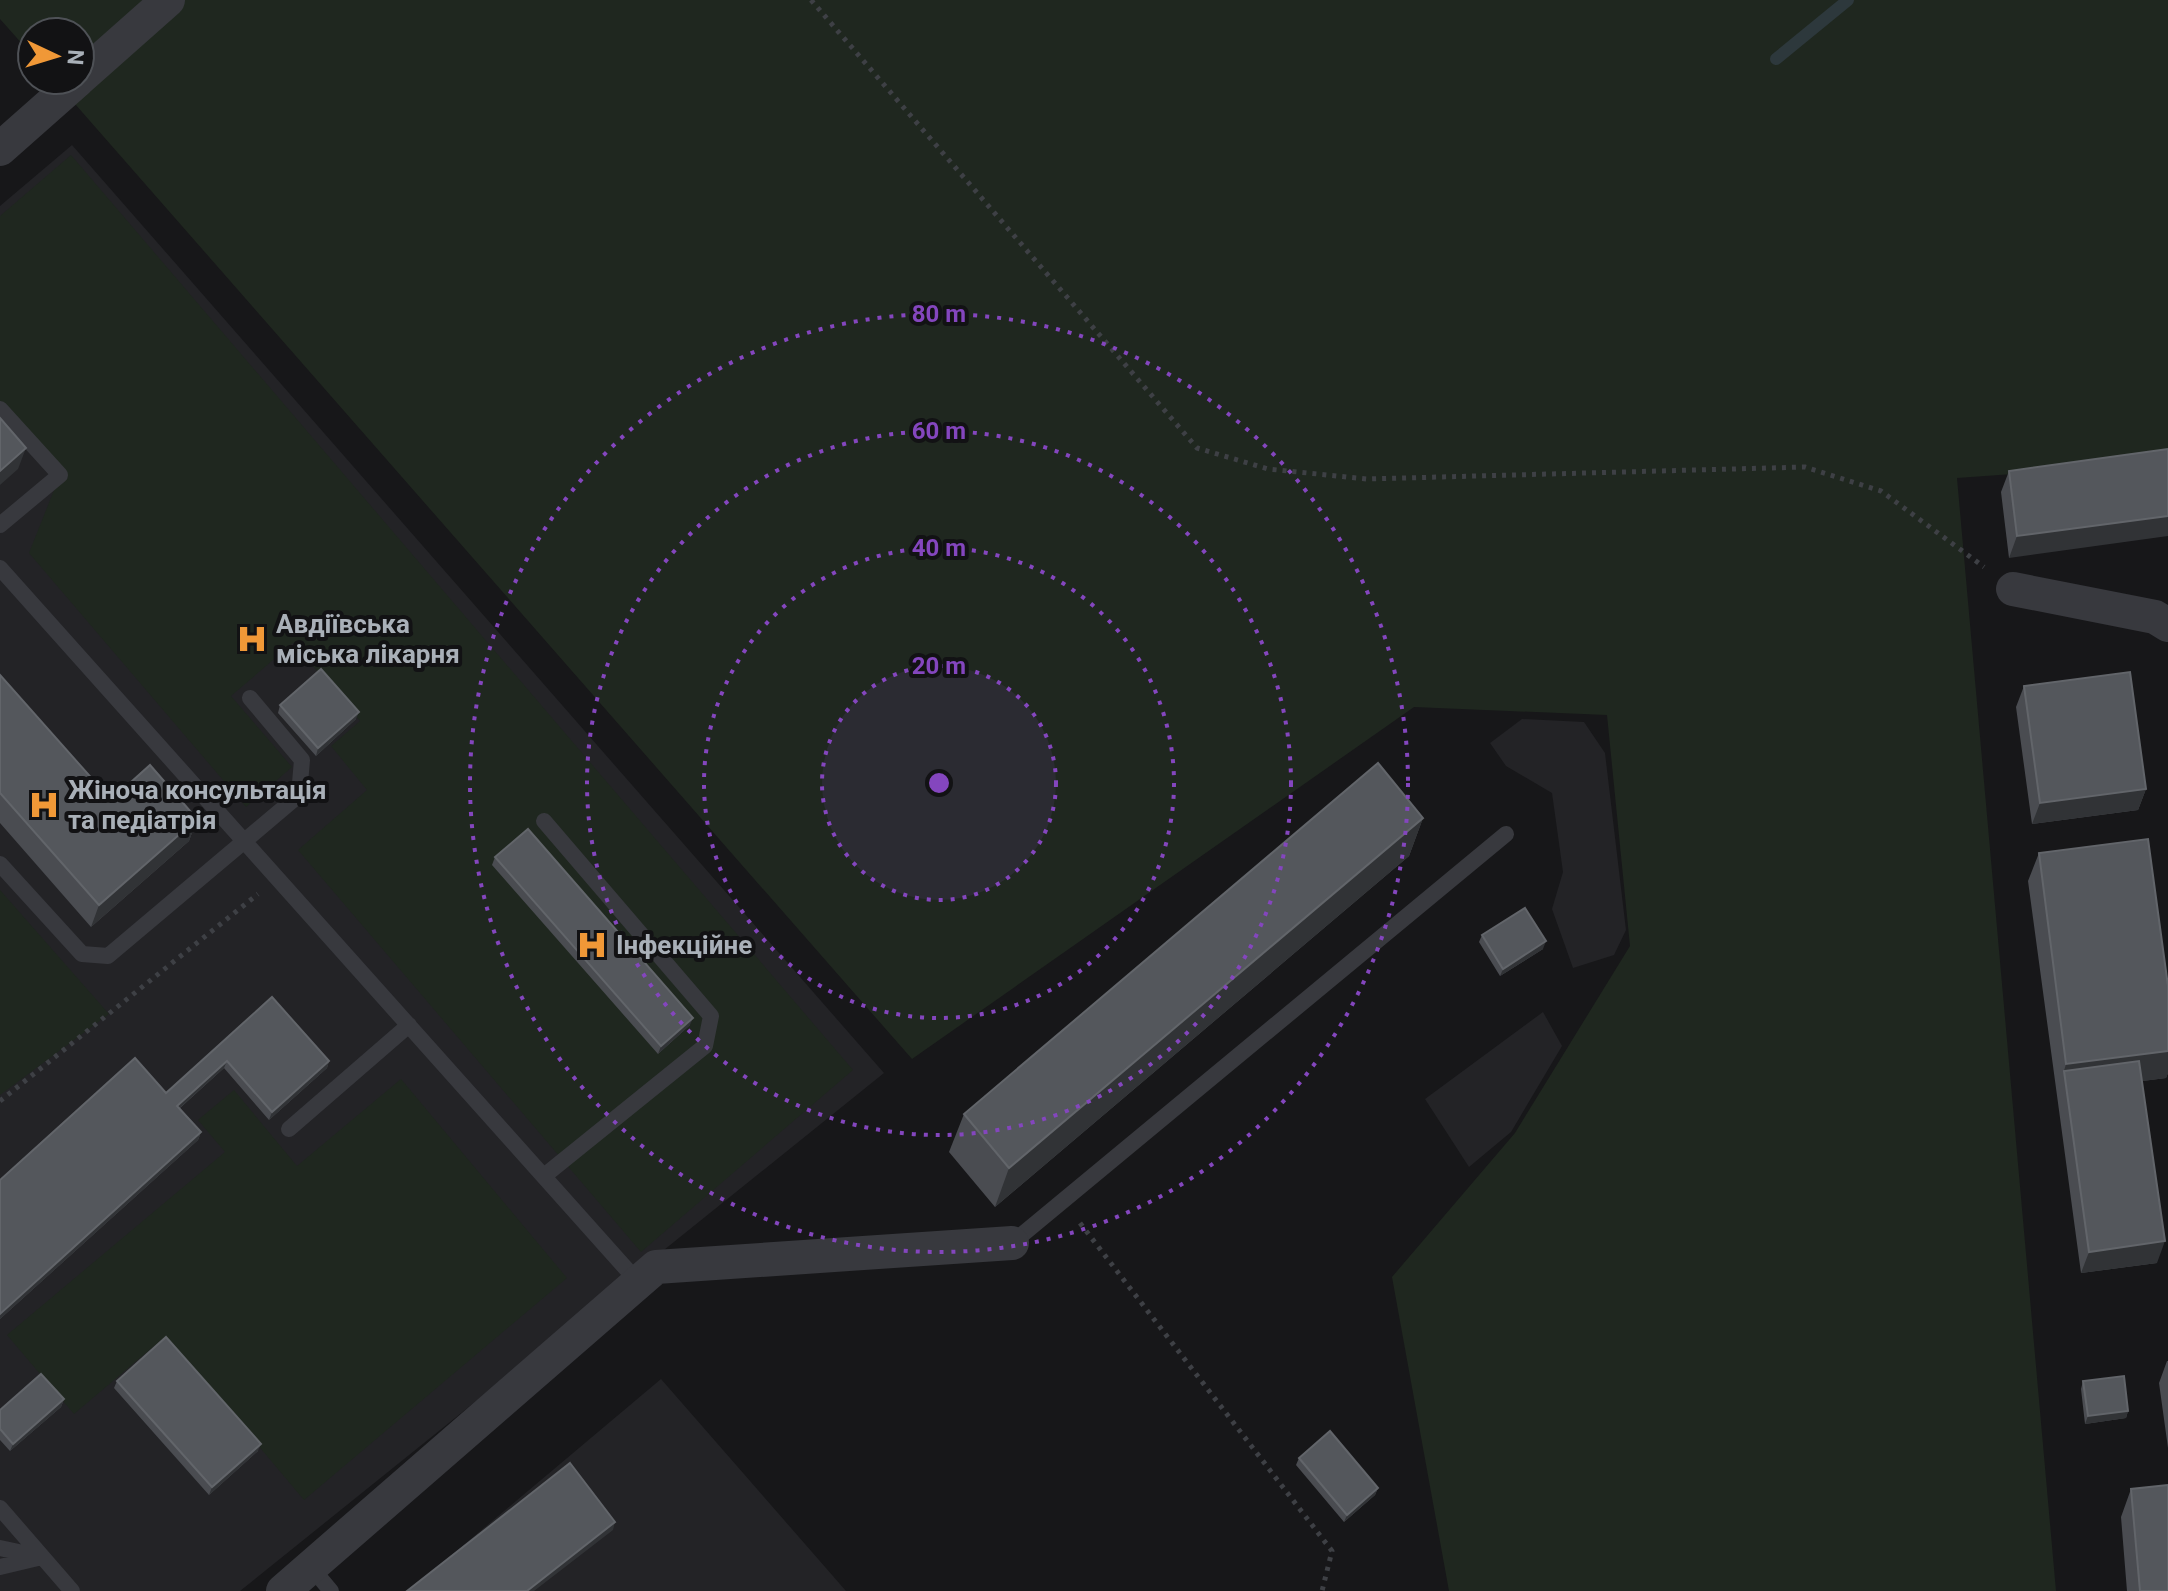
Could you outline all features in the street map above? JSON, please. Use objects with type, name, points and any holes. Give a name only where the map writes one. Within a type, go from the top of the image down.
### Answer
[{"type":"street","points":[[96,64],[168,0]]},
{"type":"street","points":[[0,149],[60,96]]},
{"type":"street","points":[[2013,589],[2155,617],[2168,625]]},
{"type":"street","points":[[283,1591],[321,1579],[656,1267],[1012,1243]]},
{"type":"lane","points":[[0,409],[60,475],[0,525]]},
{"type":"lane","points":[[0,568],[638,1282]]},
{"type":"lane","points":[[0,864],[82,954],[108,956],[299,795],[302,760],[250,698]]},
{"type":"lane","points":[[544,821],[711,1016],[705,1046],[544,1176]]},
{"type":"lane","points":[[1012,1243],[1506,834]]},
{"type":"lane","points":[[289,1129],[409,1025]]},
{"type":"lane","points":[[0,1508],[72,1591]]},
{"type":"lane","points":[[0,1548],[42,1557]]},
{"type":"lane","points":[[0,1567],[42,1557]]},
{"type":"path","points":[[811,0],[1197,448],[1268,469],[1367,479],[1805,467],[1881,491],[2013,589]]},
{"type":"path","points":[[0,1101],[278,878]]},
{"type":"path","points":[[1062,1200],[1332,1551],[1322,1591]]},
{"type":"shaded area","points":[[0,0],[2168,0],[2168,463],[1957,478],[2056,1591],[1449,1591],[1392,1277],[1515,1133],[1630,946],[1607,715],[1414,707],[912,1059],[68,96],[96,96],[96,16],[16,16],[16,37],[0,19]]},
{"type":"shaded area","name":"Авдіївська міська лікарня","points":[[72,145],[884,1073],[240,1591],[0,1591],[0,206]]},
{"type":"shaded area","points":[[71,155],[853,1070],[641,1252],[298,850],[367,790],[331,746],[360,721],[293,643],[231,696],[292,767],[246,807],[29,553],[60,475],[0,406],[0,216]]},
{"type":"shaded area","points":[[1522,719],[1584,722],[1605,753],[1626,930],[1614,955],[1573,968],[1552,909],[1563,872],[1552,793],[1506,766],[1490,743]]},
{"type":"shaded area","points":[[0,890],[109,1014],[0,1095]]},
{"type":"shaded area","points":[[1543,1012],[1562,1046],[1511,1132],[1469,1167],[1425,1099]]},
{"type":"shaded area","points":[[401,1079],[567,1278],[304,1500],[166,1336],[74,1414],[7,1335],[225,1152],[198,1120],[234,1090],[297,1166]]},
{"type":"shaded area","points":[[661,1379],[846,1591],[409,1591]]},
{"type":"building","points":[[0,418],[26,448],[0,471]]},
{"type":"building","points":[[2168,449],[2168,516],[2017,536],[2009,471]]},
{"type":"building","points":[[321,669],[359,712],[318,748],[280,705]]},
{"type":"building","points":[[2130,672],[2146,789],[2040,803],[2024,686]]},
{"type":"building","name":"Жіноча консультація та педіатрія","points":[[0,675],[111,800],[150,765],[197,819],[99,905],[0,793]]},
{"type":"building","points":[[1378,763],[1423,818],[1009,1168],[964,1114]]},
{"type":"building","name":"Інфекційне","points":[[528,829],[693,1018],[661,1046],[495,857]]},
{"type":"building","points":[[2148,839],[2168,986],[2168,1051],[2066,1064],[2039,853]]},
{"type":"building","points":[[1525,908],[1546,941],[1503,969],[1482,935]]},
{"type":"building","points":[[272,997],[329,1061],[272,1112],[227,1061],[177,1106],[201,1132],[0,1314],[0,1180],[135,1058],[166,1093]]},
{"type":"building","points":[[2139,1061],[2165,1241],[2089,1252],[2064,1071]]},
{"type":"building","points":[[166,1337],[261,1444],[212,1487],[117,1381]]},
{"type":"building","points":[[41,1374],[64,1399],[13,1444],[0,1429],[0,1410]]},
{"type":"building","points":[[2124,1376],[2128,1411],[2088,1416],[2083,1381]]},
{"type":"building","points":[[1330,1431],[1378,1488],[1347,1515],[1299,1458]]},
{"type":"building","points":[[570,1463],[615,1522],[527,1591],[407,1591]]},
{"type":"building","points":[[2168,1485],[2168,1591],[2140,1591],[2131,1489]]},
{"type":"waterway","points":[[1776,59],[1848,0]]},
{"type":"place","name":"Авдіївська міська лікарня","points":[[252,639]]},
{"type":"place","name":"Жіноча консультація та педіатрія","points":[[44,805]]},
{"type":"place","name":"Інфекційне","points":[[592,945]]}]
